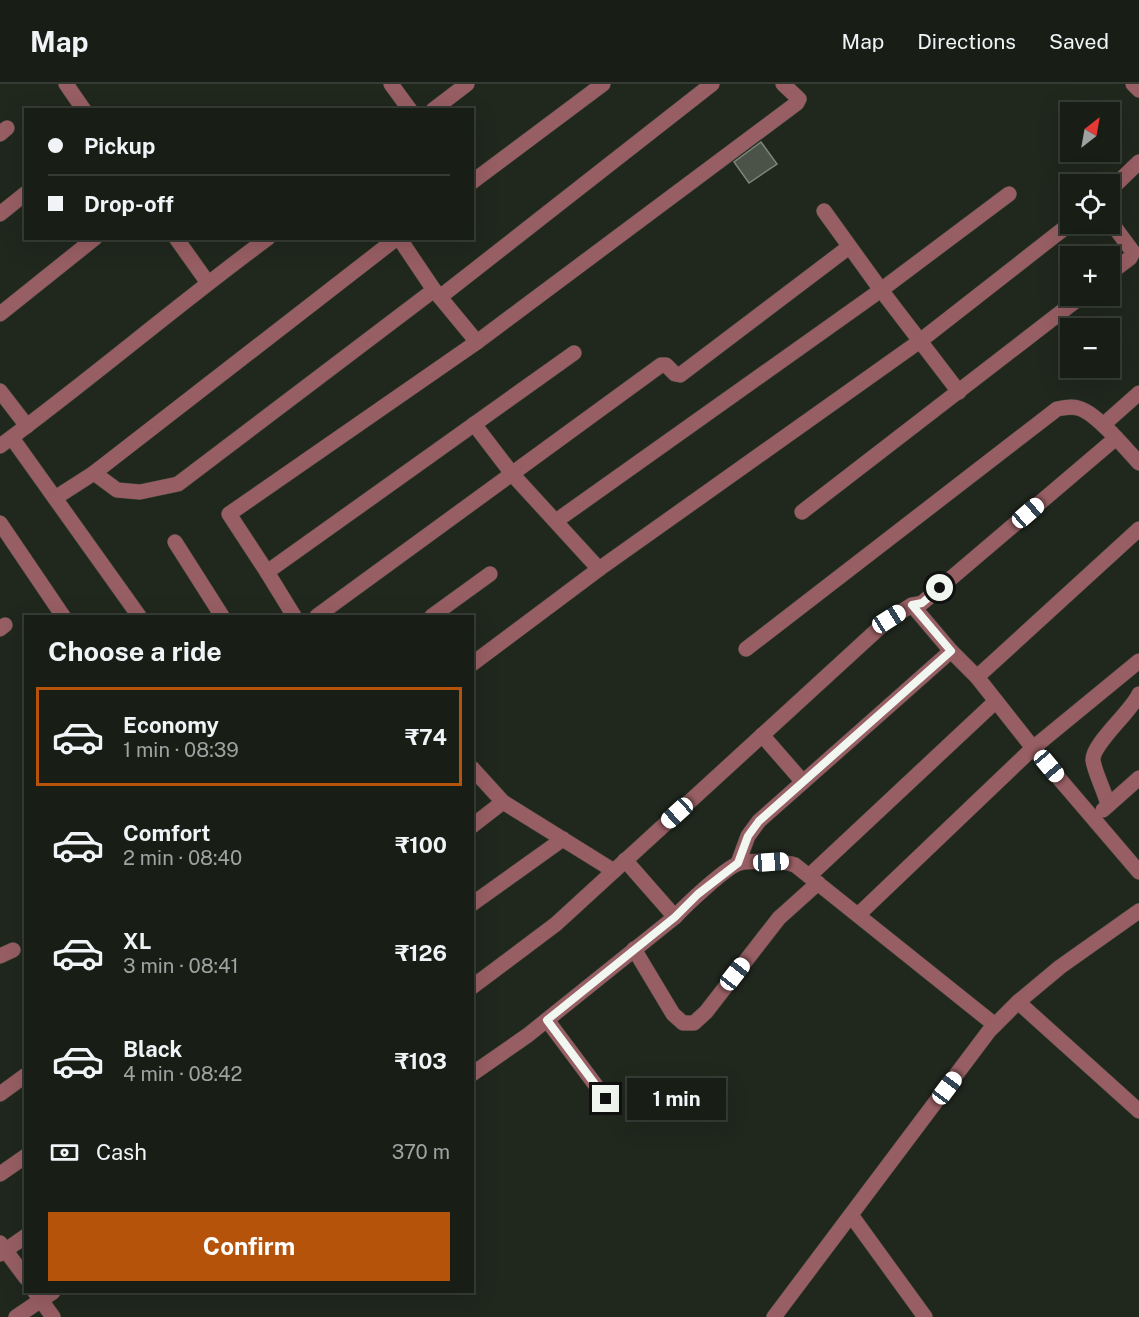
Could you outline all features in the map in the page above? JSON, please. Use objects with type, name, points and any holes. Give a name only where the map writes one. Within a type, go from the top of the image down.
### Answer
[{"type":"street","points":[[66,84],[83,108]]},
{"type":"street","points":[[391,84],[409,108]]},
{"type":"street","points":[[436,108],[467,84]]},
{"type":"street","points":[[474,181],[603,84]]},
{"type":"street","points":[[94,473],[117,490],[140,492],[178,484],[437,294],[712,84]]},
{"type":"street","points":[[293,615],[229,514],[477,342],[798,103],[799,99],[783,84]]},
{"type":"street","points":[[1133,84],[1139,90]]},
{"type":"street","points":[[1120,180],[1139,162]]},
{"type":"street","points":[[555,521],[881,290],[1009,194]]},
{"type":"street","points":[[0,214],[24,196]]},
{"type":"street","points":[[824,212],[959,392]]},
{"type":"street","points":[[474,663],[599,569],[920,341],[1060,232]]},
{"type":"street","points":[[1120,234],[1133,252],[1130,258],[1120,266]]},
{"type":"street","points":[[0,314],[92,240]]},
{"type":"street","points":[[177,240],[207,283]]},
{"type":"street","points":[[138,615],[55,498],[6,442],[207,283],[265,240]]},
{"type":"street","points":[[55,498],[94,473],[395,240]]},
{"type":"street","points":[[399,240],[437,294],[477,342]]},
{"type":"street","points":[[318,615],[661,365],[666,365],[675,374],[680,375],[849,246]]},
{"type":"street","points":[[802,512],[1069,306]]},
{"type":"street","points":[[267,572],[574,353]]},
{"type":"street","points":[[0,391],[27,426]]},
{"type":"street","points":[[1103,425],[1139,393]]},
{"type":"street","points":[[747,649],[1058,409],[1070,407],[1083,409],[1103,425],[1139,463]]},
{"type":"street","points":[[474,424],[513,475],[599,569]]},
{"type":"street","points":[[474,986],[556,924],[889,619],[912,605],[922,603],[1116,438]]},
{"type":"street","points":[[0,523],[62,615]]},
{"type":"street","points":[[977,677],[1139,529]]},
{"type":"street","points":[[175,543],[221,615]]},
{"type":"street","points":[[433,615],[490,574]]},
{"type":"street","points":[[912,605],[951,651],[977,677],[1139,872]]},
{"type":"street","points":[[474,1073],[547,1020],[738,863],[748,836],[759,821],[951,651]]},
{"type":"street","points":[[858,915],[1034,748],[1139,661]]},
{"type":"street","points":[[1108,805],[1093,764],[1093,756],[1097,746],[1123,717],[1139,694]]},
{"type":"street","points":[[634,950],[673,1014],[683,1023],[694,1023],[706,1012],[779,918],[813,879],[996,701]]},
{"type":"street","points":[[762,735],[803,782]]},
{"type":"street","points":[[474,770],[503,802],[563,839],[620,866],[675,917]]},
{"type":"street","points":[[1094,818],[1139,778]]},
{"type":"street","points":[[474,824],[503,802]]},
{"type":"street","points":[[474,903],[563,839]]},
{"type":"street","points":[[738,863],[784,861],[795,865],[995,1025]]},
{"type":"street","points":[[774,1317],[995,1025],[1018,1002],[1060,967],[1139,911]]},
{"type":"street","points":[[1018,1002],[1139,1111]]},
{"type":"street","points":[[547,1020],[606,1099]]},
{"type":"street","points":[[0,1094],[24,1076]]},
{"type":"street","points":[[0,1174],[24,1157]]},
{"type":"street","points":[[850,1215],[925,1317]]},
{"type":"street","points":[[24,1237],[2,1249],[24,1276]]},
{"type":"street","points":[[16,1317],[43,1294],[53,1317]]},
{"type":"building","points":[[761,142],[777,164],[749,183],[734,162]]},
{"type":"route","points":[[606,1099],[547,1020],[738,863],[748,836],[759,821],[951,651],[912,605],[922,603],[940,588]]}]
